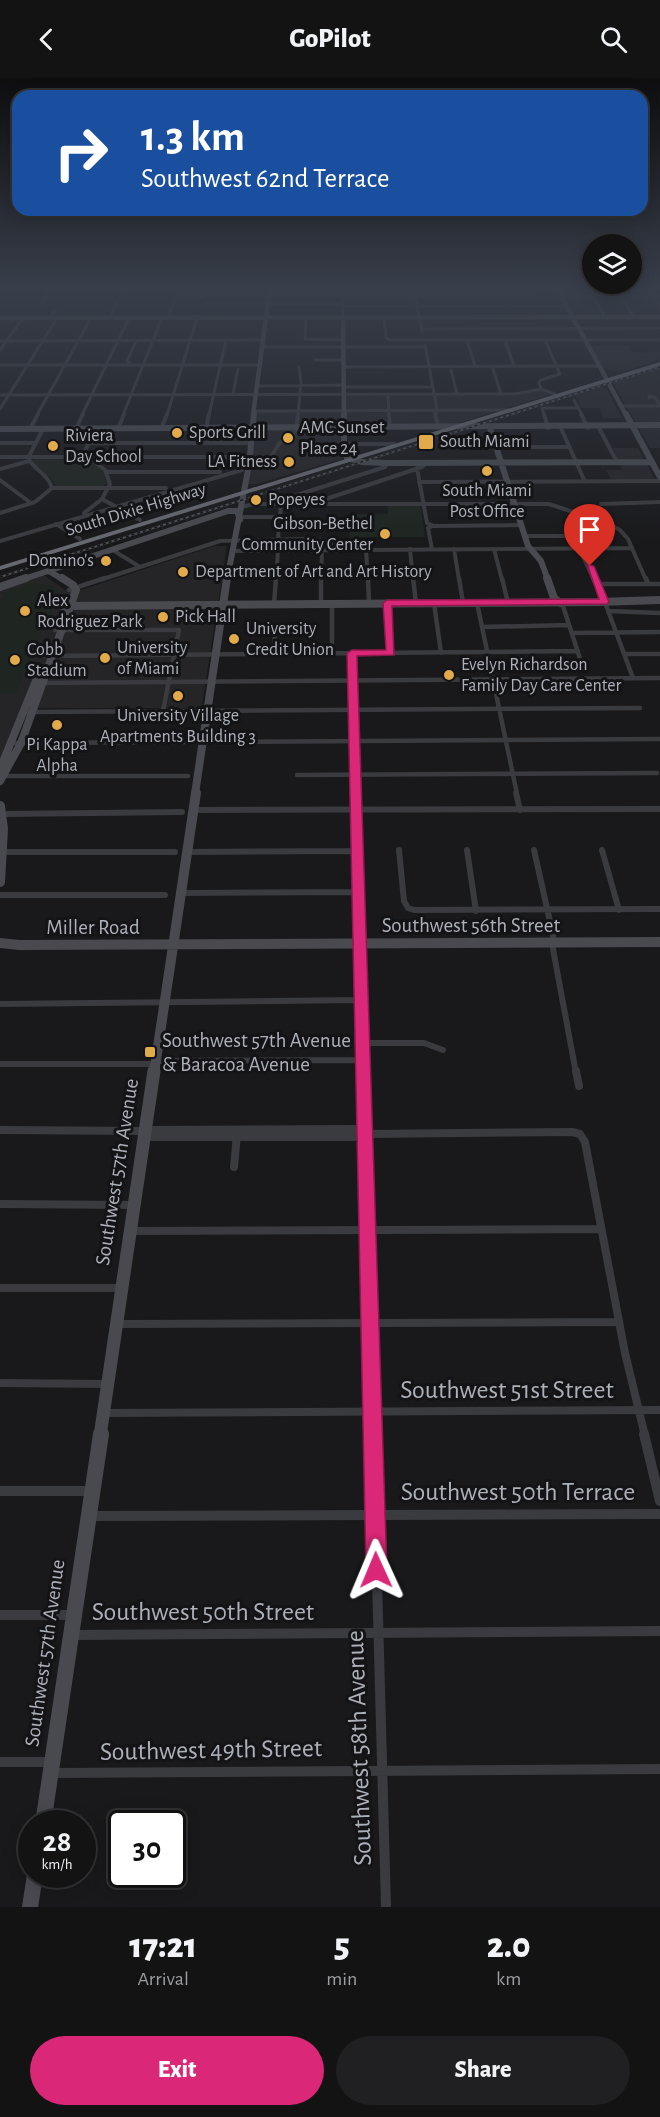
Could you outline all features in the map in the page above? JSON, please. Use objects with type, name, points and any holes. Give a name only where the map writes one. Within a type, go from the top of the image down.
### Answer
[{"type":"highway","name":"South Dixie Highway","points":[[0,566],[11,565],[157,519],[240,502],[301,471],[317,467],[348,453],[361,457],[450,427],[479,421],[618,373]]},
{"type":"highway","name":"South Dixie Highway","points":[[0,566],[140,520],[240,502],[257,485],[348,453],[394,444],[565,394],[591,386],[605,377],[620,373]]},
{"type":"highway","points":[[591,386],[610,387]]},
{"type":"highway","points":[[479,421],[487,428]]},
{"type":"highway","points":[[361,457],[362,460],[369,462]]},
{"type":"highway","points":[[133,527],[140,520],[157,519]]},
{"type":"highway","points":[[73,546],[80,539],[96,538]]},
{"type":"street","points":[[0,409],[22,373]]},
{"type":"street","points":[[30,429],[60,373]]},
{"type":"street","points":[[74,429],[101,373]]},
{"type":"street","points":[[120,428],[141,373]]},
{"type":"street","points":[[163,428],[180,373]]},
{"type":"street","points":[[206,427],[218,373]]},
{"type":"street","points":[[233,393],[237,373]]},
{"type":"street","name":"Southwest 57th Avenue","points":[[45,1810],[181,893],[181,852],[198,742],[208,711],[236,527],[239,526],[240,502],[253,429],[251,428],[257,373]]},
{"type":"street","points":[[270,458],[278,443],[291,437],[299,428],[299,373]]},
{"type":"street","points":[[344,373],[344,411],[348,453],[363,464],[655,462]]},
{"type":"street","points":[[430,373],[436,411],[450,427]]},
{"type":"street","points":[[452,373],[457,394]]},
{"type":"street","points":[[494,373],[501,394]]},
{"type":"street","points":[[541,389],[540,381],[560,373]]},
{"type":"street","points":[[419,482],[585,482],[660,479],[655,462],[632,427],[603,373]]},
{"type":"street","points":[[256,386],[433,387]]},
{"type":"street","points":[[254,403],[300,396],[525,394],[541,389],[554,396]]},
{"type":"street","points":[[0,395],[233,393],[254,403],[298,411],[512,410]]},
{"type":"street","points":[[477,394],[482,410]]},
{"type":"street","points":[[388,395],[390,427]]},
{"type":"street","points":[[649,398],[655,398],[658,407],[649,398]]},
{"type":"street","points":[[574,400],[588,427]]},
{"type":"street","points":[[621,407],[658,407]]},
{"type":"street","points":[[548,428],[542,409],[578,408]]},
{"type":"street","points":[[0,429],[660,426]]},
{"type":"street","points":[[487,428],[632,427]]},
{"type":"street","points":[[487,428],[530,549],[541,561],[554,598],[559,602],[569,625],[582,665]]},
{"type":"street","points":[[561,428],[585,482]]},
{"type":"street","points":[[599,428],[616,462]]},
{"type":"street","points":[[29,459],[34,443],[43,429]]},
{"type":"street","points":[[79,517],[102,499],[109,488],[110,481],[106,472],[84,453],[94,429]]},
{"type":"street","points":[[0,443],[34,443]]},
{"type":"street","points":[[88,443],[249,443]]},
{"type":"street","points":[[348,453],[382,445]]},
{"type":"street","points":[[495,447],[569,447]]},
{"type":"street","points":[[348,453],[369,462],[387,463]]},
{"type":"street","points":[[0,457],[90,459],[99,457],[247,457]]},
{"type":"street","points":[[0,469],[29,459]]},
{"type":"street","points":[[29,459],[48,478],[52,488]]},
{"type":"street","points":[[270,504],[385,467],[387,463]]},
{"type":"street","points":[[312,504],[426,463]]},
{"type":"street","points":[[417,468],[427,523],[434,526]]},
{"type":"street","points":[[106,472],[245,471]]},
{"type":"street","name":"Southwest 57th Avenue","points":[[240,502],[245,471]]},
{"type":"street","points":[[210,472],[217,476]]},
{"type":"street","points":[[0,541],[227,472]]},
{"type":"street","points":[[0,480],[31,503]]},
{"type":"street","points":[[0,513],[31,503],[52,488],[174,488]]},
{"type":"street","points":[[155,488],[164,491]]},
{"type":"street","points":[[102,499],[140,520]]},
{"type":"street","points":[[240,502],[280,517]]},
{"type":"street","points":[[0,585],[217,515],[240,502],[251,504],[548,504],[616,527],[625,535],[648,584]]},
{"type":"street","points":[[601,504],[660,502]]},
{"type":"street","points":[[278,539],[281,504]]},
{"type":"street","points":[[56,524],[80,539]]},
{"type":"street","points":[[432,549],[428,528],[434,526],[521,525]]},
{"type":"street","points":[[525,536],[588,536],[596,533]]},
{"type":"street","points":[[72,589],[211,543],[234,540],[302,539]]},
{"type":"street","points":[[328,540],[331,541],[330,550]]},
{"type":"street","points":[[232,551],[632,548]]},
{"type":"street","points":[[111,549],[140,567]]},
{"type":"street","points":[[410,549],[416,603]]},
{"type":"street","points":[[454,549],[464,603]]},
{"type":"street","points":[[494,549],[508,603]]},
{"type":"street","points":[[579,549],[597,584],[633,678]]},
{"type":"street","points":[[274,604],[278,550]]},
{"type":"street","points":[[321,603],[322,550]]},
{"type":"street","points":[[366,550],[369,603]]},
{"type":"street","points":[[47,570],[47,573],[72,589]]},
{"type":"street","points":[[597,584],[660,584]]},
{"type":"street","points":[[72,589],[29,712],[1,776],[188,776]]},
{"type":"street","points":[[67,606],[660,600]]},
{"type":"street","points":[[635,601],[641,612]]},
{"type":"street","points":[[332,603],[332,653]]},
{"type":"street","points":[[387,603],[391,653]]},
{"type":"street","points":[[434,603],[441,652]]},
{"type":"street","points":[[477,603],[520,810]]},
{"type":"street","points":[[608,611],[660,613]]},
{"type":"street","points":[[482,627],[569,625]]},
{"type":"street","points":[[58,630],[179,630],[163,711]]},
{"type":"street","points":[[572,633],[660,632]]},
{"type":"street","points":[[273,654],[275,635]]},
{"type":"street","points":[[49,656],[578,651]]},
{"type":"street","name":"Southwest 58th Avenue","points":[[352,653],[386,1907]]},
{"type":"street","points":[[624,654],[660,654]]},
{"type":"street","points":[[39,683],[660,678]]},
{"type":"street","points":[[29,712],[640,708]]},
{"type":"street","points":[[17,743],[660,740]]},
{"type":"street","points":[[297,775],[657,773]]},
{"type":"street","points":[[0,882],[1,810],[357,811],[660,808]]},
{"type":"street","points":[[399,850],[404,901],[409,909],[422,911],[660,909]]},
{"type":"street","points":[[467,850],[476,911]]},
{"type":"street","points":[[534,850],[548,910],[579,1086]]},
{"type":"street","points":[[602,850],[619,910]]},
{"type":"street","points":[[1,852],[358,851]]},
{"type":"street","points":[[181,893],[359,892]]},
{"type":"street","points":[[0,895],[165,895]]},
{"type":"street","name":"Southwest 56th Street","points":[[173,944],[660,942]]},
{"type":"street","name":"Miller Road","points":[[0,943],[13,945],[173,944]]},
{"type":"street","name":"Miller Road","points":[[0,948],[13,945]]},
{"type":"street","points":[[0,1004],[360,1000]]},
{"type":"street","points":[[363,1043],[424,1042],[443,1050]]},
{"type":"street","points":[[0,1064],[363,1060]]},
{"type":"street","points":[[0,1130],[354,1137],[365,1134],[580,1133],[585,1140],[619,1322],[660,1501]]},
{"type":"street","points":[[234,1167],[237,1134]]},
{"type":"street","points":[[0,1204],[134,1205]]},
{"type":"street","points":[[130,1230],[602,1229]]},
{"type":"street","points":[[0,1288],[122,1288]]},
{"type":"street","points":[[117,1324],[619,1322]]},
{"type":"street","points":[[0,1383],[108,1384]]},
{"type":"street","name":"Southwest 51st Street","points":[[103,1413],[660,1410]]},
{"type":"street","points":[[0,1491],[91,1491]]},
{"type":"street","name":"Southwest 50th Terrace","points":[[88,1516],[660,1514]]},
{"type":"street","points":[[0,1615],[73,1615]]},
{"type":"street","name":"Southwest 50th Street","points":[[70,1635],[660,1631]]},
{"type":"street","name":"Southwest 49th Street","points":[[0,1762],[51,1768],[660,1769]]},
{"type":"street","points":[[30,1907],[33,1888]]},
{"type":"shaded area","points":[[643,373],[660,373],[660,448],[650,448],[613,383]]},
{"type":"shaded area","points":[[606,388],[622,418],[604,419],[599,408],[581,408],[575,395]]},
{"type":"shaded area","points":[[539,390],[552,394],[449,426],[392,426],[391,410],[346,410],[346,396],[518,395]]},
{"type":"shaded area","points":[[258,412],[387,412],[388,426],[256,426]]},
{"type":"shaded area","points":[[342,429],[342,459],[256,484],[248,484],[256,430]]},
{"type":"shaded area","points":[[613,448],[638,448],[655,480],[611,480],[606,470],[622,470]]},
{"type":"shaded area","points":[[39,458],[87,458],[103,472],[107,483],[102,487],[55,487],[52,479],[31,461]]},
{"type":"shaded area","points":[[420,504],[425,537],[357,537],[357,548],[350,548],[349,514],[388,514],[388,505]]},
{"type":"shaded area","name":"University of Miami","points":[[214,546],[227,546],[202,705],[197,708],[21,708],[0,758],[0,589],[44,575],[65,590],[81,590]]},
{"type":"shaded area","points":[[35,583],[55,587],[58,591],[56,596],[52,597],[50,616],[44,625],[16,693],[0,693],[0,599],[6,597],[1,593]]},
{"type":"tunnel","points":[[302,539],[328,540]]},
{"type":"railway","points":[[0,577],[640,373]]},
{"type":"place","name":"Sports Grill","points":[[177,433]]},
{"type":"place","name":"AMC Sunset Place 24","points":[[288,438]]},
{"type":"place","name":"South Miami","points":[[426,442]]},
{"type":"place","name":"Riviera Day School","points":[[53,446]]},
{"type":"place","name":"LA Fitness","points":[[289,462]]},
{"type":"place","name":"South Miami Post Office","points":[[487,471]]},
{"type":"place","name":"Popeyes","points":[[256,500]]},
{"type":"place","name":"Gibson-Bethel Community Center","points":[[385,534]]},
{"type":"place","name":"Domino's","points":[[106,561]]},
{"type":"place","name":"Department of Art and Art History","points":[[183,572]]},
{"type":"place","name":"Alex Rodriguez Park","points":[[25,611]]},
{"type":"place","name":"Pick Hall","points":[[163,617]]},
{"type":"place","name":"University Credit Union","points":[[234,639]]},
{"type":"place","name":"University of Miami","points":[[105,658]]},
{"type":"place","name":"Cobb Stadium","points":[[15,660]]},
{"type":"place","name":"Evelyn Richardson Family Day Care Center","points":[[449,675]]},
{"type":"place","name":"University Village Apartments Building 3","points":[[178,696]]},
{"type":"place","name":"Pi Kappa Alpha","points":[[57,725]]},
{"type":"place","name":"Southwest 57th Avenue & Baracoa Avenue","points":[[150,1052]]},
{"type":"route","points":[[376,1570],[352,653],[391,653],[387,603],[604,602],[590,566]]}]
